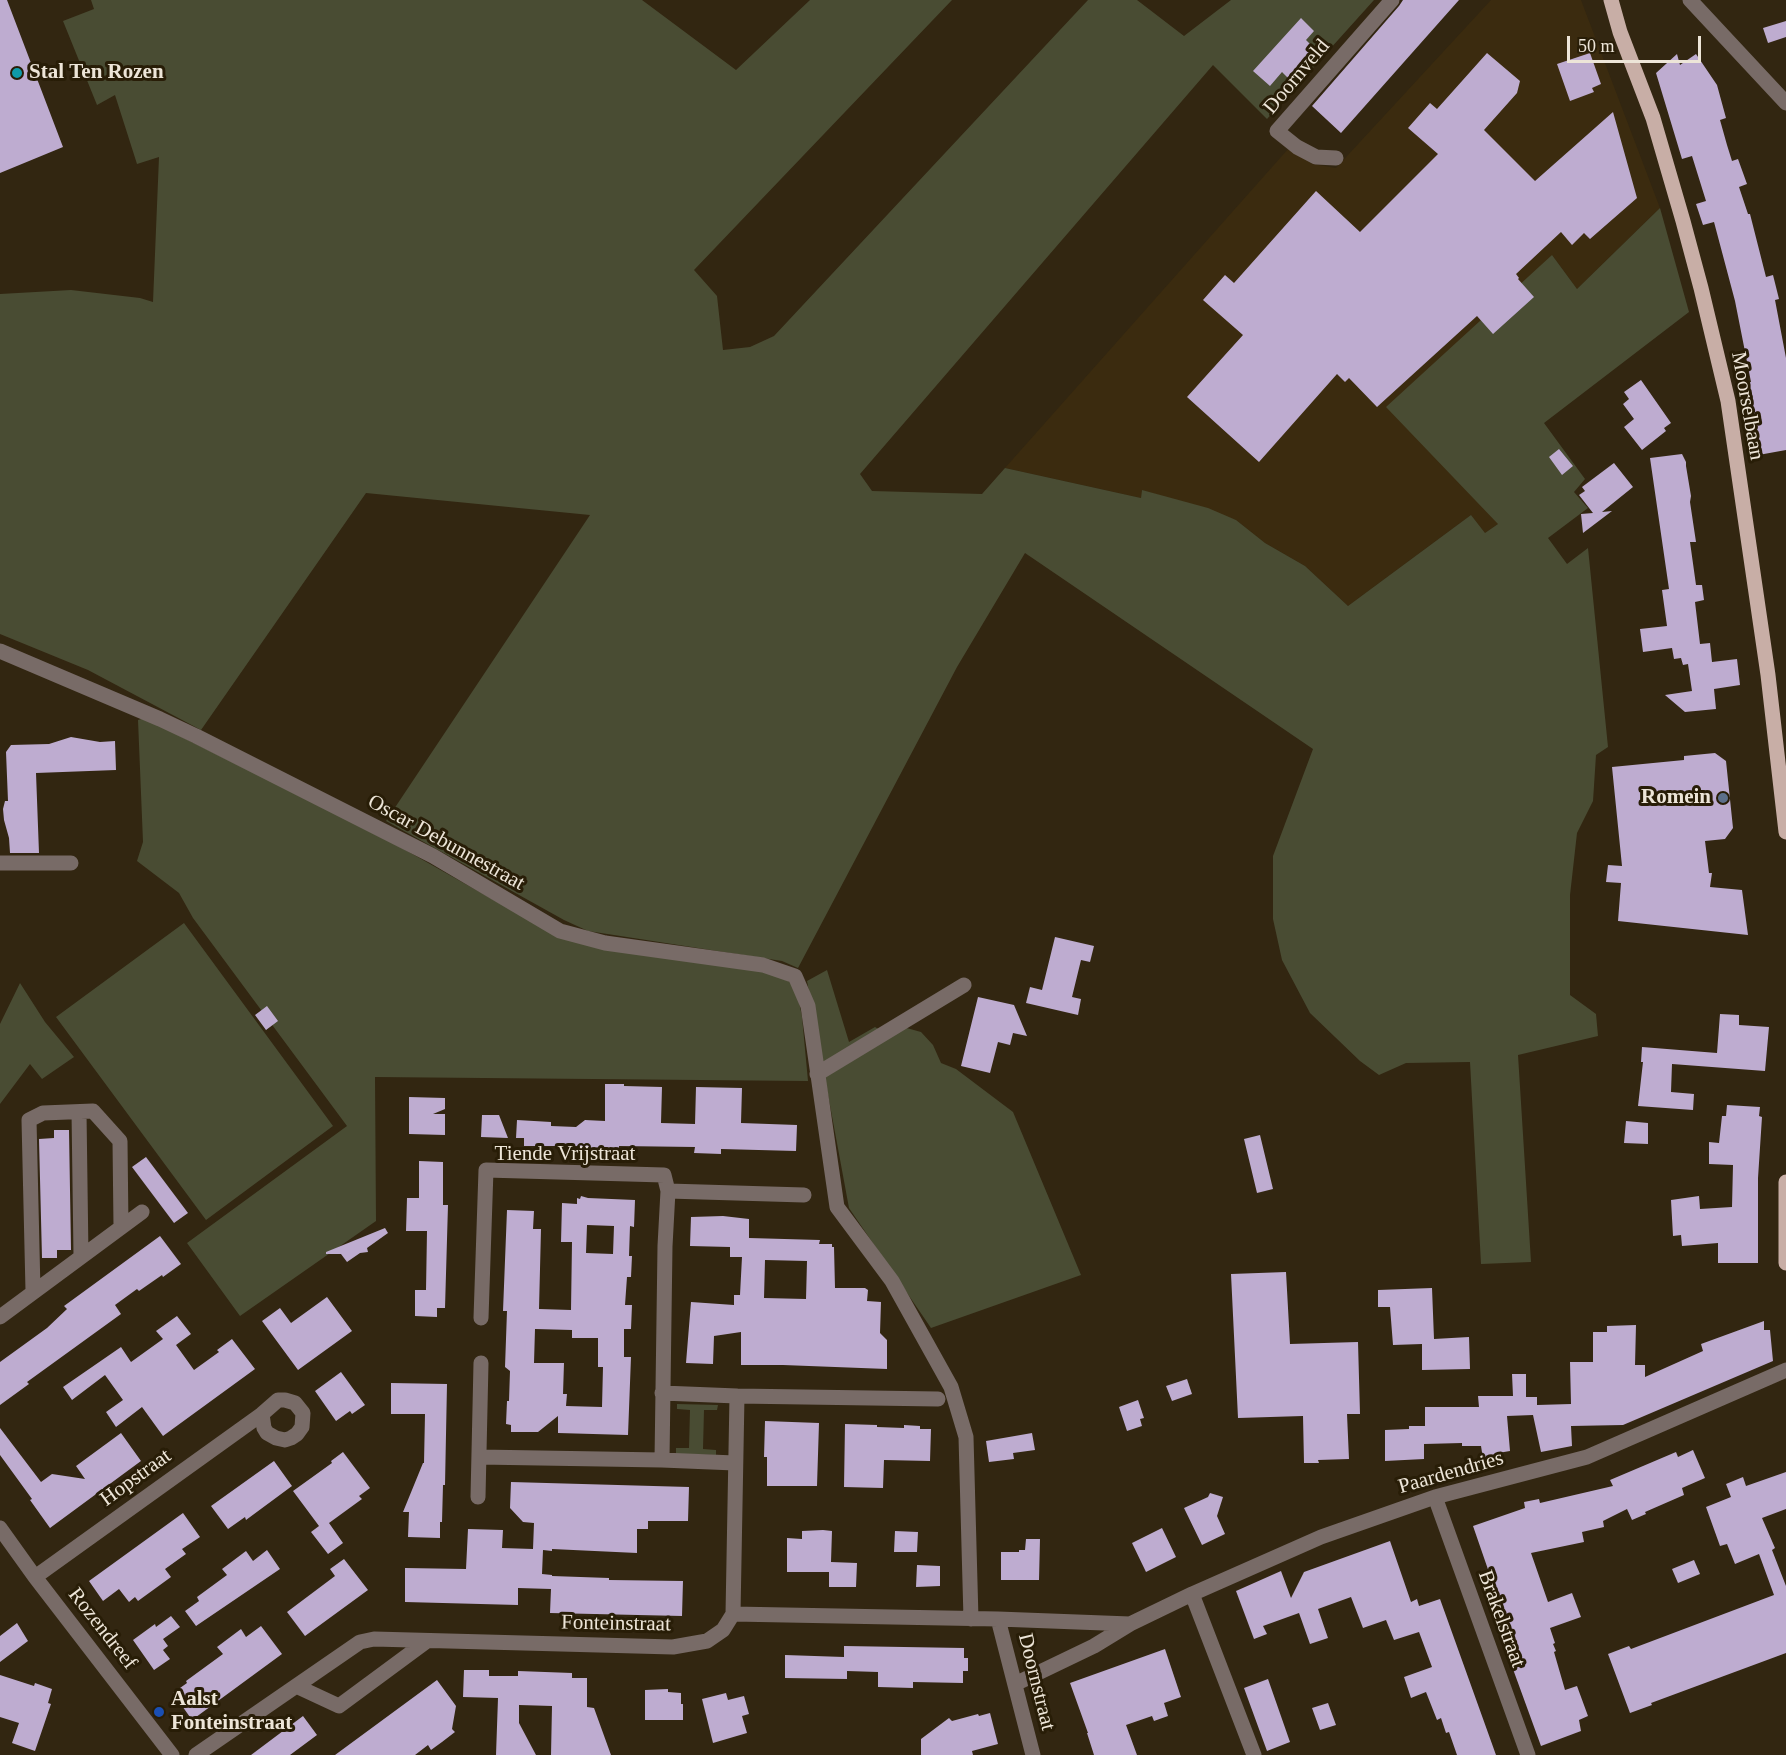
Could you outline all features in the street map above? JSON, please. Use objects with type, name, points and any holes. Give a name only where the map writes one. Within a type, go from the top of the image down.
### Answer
[{"type":"main road","name":"Moorselbaan","points":[[1611,0],[1620,32],[1653,118],[1701,288],[1728,401],[1768,675],[1786,832]]},
{"type":"main road","points":[[1786,1182],[1786,1263]]},
{"type":"street","name":"Doornveld","points":[[1336,158],[1316,158],[1277,132],[1392,0]]},
{"type":"street","points":[[1690,0],[1786,104]]},
{"type":"street","name":"Oscar Debunnestraat","points":[[0,651],[206,741],[433,856],[560,931],[605,943],[763,965],[795,976],[808,1006],[837,1206],[892,1281],[951,1387],[966,1437],[971,1619]]},
{"type":"street","points":[[0,863],[70,862]]},
{"type":"street","points":[[817,1074],[964,985]]},
{"type":"street","points":[[33,1291],[29,1120],[43,1113],[93,1111],[120,1141],[121,1227]]},
{"type":"street","points":[[79,1112],[81,1256]]},
{"type":"street","name":"Tiende Vrijstraat","points":[[481,1318],[486,1170],[664,1175],[668,1191]]},
{"type":"street","points":[[662,1460],[668,1191],[804,1196]]},
{"type":"street","points":[[0,1317],[142,1212]]},
{"type":"street","points":[[478,1497],[481,1363]]},
{"type":"street","name":"Paardendries","points":[[1015,1684],[1094,1646],[1130,1624],[1192,1594],[1321,1537],[1435,1497],[1587,1457],[1786,1370]]},
{"type":"street","points":[[662,1393],[938,1399]]},
{"type":"street","points":[[736,1396],[733,1614],[971,1619]]},
{"type":"street","name":"Hopstraat","points":[[35,1577],[262,1414]]},
{"type":"street","points":[[479,1457],[735,1463]]},
{"type":"street","name":"Brakelstraat","points":[[1435,1497],[1528,1755]]},
{"type":"street","name":"Rozendreef","points":[[0,1528],[172,1755]]},
{"type":"street","points":[[1192,1594],[1254,1755]]},
{"type":"street","name":"Fonteinstraat","points":[[196,1755],[360,1642],[374,1639],[674,1647],[708,1641],[723,1630],[733,1614]]},
{"type":"street","name":"Paardendries","points":[[971,1619],[1130,1624]]},
{"type":"street","name":"Doornstraat","points":[[998,1619],[1033,1755]]},
{"type":"street","points":[[296,1686],[339,1706],[428,1641]]},
{"type":"shaded area","points":[[1491,0],[1581,0],[1660,208],[1577,289],[1552,255],[1498,524],[1485,533],[1471,515],[1348,606],[1305,566],[1265,543],[1236,520],[1142,490],[1141,498],[1005,468],[1289,148],[1312,164],[1336,168]]},
{"type":"green space","points":[[91,0],[642,0],[736,70],[810,0],[952,0],[694,270],[717,296],[723,350],[750,347],[774,336],[1088,0],[1137,0],[1184,36],[1231,0],[1374,0],[1267,119],[1213,65],[860,474],[872,491],[982,494],[1005,468],[1141,498],[1142,490],[1208,508],[1236,520],[1265,543],[1305,566],[1348,606],[1471,515],[1485,533],[1498,524],[1386,407],[1552,255],[1577,289],[1660,208],[1689,312],[1544,423],[1585,479],[1574,492],[1588,508],[1548,538],[1567,564],[1588,548],[1608,747],[1596,755],[1593,801],[1577,833],[1570,895],[1570,995],[1596,1014],[1598,1036],[1518,1055],[1531,1262],[1481,1264],[1470,1062],[1406,1063],[1379,1075],[1360,1061],[1310,1013],[1282,960],[1273,919],[1273,856],[1313,749],[1025,553],[957,667],[798,968],[782,961],[588,931],[564,920],[386,821],[590,515],[366,493],[201,730],[88,670],[0,634],[0,294],[71,290],[140,298],[153,302],[159,157],[137,164],[115,95],[97,105],[63,21],[94,9]]},
{"type":"green space","points":[[144,718],[384,838],[561,938],[768,971],[790,982],[798,996],[802,1017],[808,1081],[375,1077],[376,1221],[240,1316],[187,1243],[347,1126],[193,918],[179,893],[137,861],[143,842],[138,720]]},
{"type":"green space","points":[[184,923],[333,1126],[206,1220],[56,1017]]},
{"type":"green space","points":[[827,970],[849,1042],[875,1027],[882,1031],[903,1027],[921,1032],[933,1045],[941,1063],[956,1069],[1013,1112],[1081,1275],[931,1328],[849,1208],[807,981]]},
{"type":"green space","points":[[20,983],[45,1022],[74,1057],[42,1079],[30,1064],[0,1104],[0,1024]]},
{"type":"green space","points":[[677,1404],[718,1405],[717,1410],[704,1410],[703,1449],[716,1450],[716,1455],[676,1454],[676,1448],[689,1448],[690,1410],[677,1409]]},
{"type":"building","name":"Stal Ten Rozen","points":[[0,0],[7,0],[63,147],[0,173]]},
{"type":"building","points":[[1403,0],[1459,0],[1341,133],[1312,106]]},
{"type":"building","points":[[1301,18],[1314,31],[1306,40],[1314,48],[1289,79],[1282,72],[1270,86],[1253,71]]},
{"type":"building","points":[[1786,21],[1786,37],[1768,43],[1763,28]]},
{"type":"building","points":[[1487,53],[1520,81],[1517,93],[1484,130],[1535,181],[1613,112],[1637,198],[1590,239],[1584,233],[1572,245],[1561,232],[1516,274],[1534,297],[1493,334],[1477,316],[1377,407],[1349,378],[1345,382],[1337,374],[1259,462],[1187,397],[1243,335],[1203,300],[1225,275],[1234,283],[1316,191],[1360,232],[1438,154],[1408,128],[1430,103],[1437,109]]},
{"type":"building","points":[[1590,53],[1601,84],[1592,88],[1594,92],[1570,101],[1557,64]]},
{"type":"building","points":[[1677,54],[1680,65],[1696,54],[1717,85],[1726,118],[1720,120],[1727,145],[1732,161],[1738,159],[1747,184],[1739,187],[1748,214],[1750,214],[1766,277],[1773,275],[1779,299],[1775,300],[1786,358],[1786,450],[1753,456],[1741,384],[1751,382],[1735,301],[1714,222],[1703,225],[1696,204],[1706,201],[1692,156],[1682,159],[1656,73]]},
{"type":"building","points":[[1641,380],[1671,423],[1664,428],[1666,431],[1642,450],[1624,427],[1634,419],[1623,404],[1629,399],[1624,392]]},
{"type":"building","points":[[1559,449],[1573,466],[1562,475],[1549,457]]},
{"type":"building","points":[[1682,454],[1686,462],[1696,542],[1690,542],[1696,585],[1702,585],[1704,600],[1695,602],[1700,644],[1710,643],[1712,662],[1737,659],[1740,685],[1714,689],[1716,709],[1685,712],[1665,695],[1692,691],[1688,664],[1683,665],[1681,658],[1674,659],[1672,648],[1643,652],[1640,629],[1667,626],[1662,590],[1669,589],[1650,458]]},
{"type":"building","points":[[1614,463],[1633,487],[1602,512],[1612,511],[1583,533],[1581,514],[1593,513],[1579,495],[1585,491],[1582,487]]},
{"type":"building","points":[[71,737],[100,742],[115,741],[116,770],[36,773],[39,853],[10,853],[3,809],[5,801],[8,801],[6,752],[11,745],[49,744]]},
{"type":"building","points":[[1715,753],[1726,761],[1733,828],[1725,839],[1705,841],[1709,873],[1712,873],[1710,887],[1742,890],[1748,935],[1618,921],[1621,883],[1606,882],[1608,865],[1622,866],[1612,767],[1684,760],[1684,756]]},
{"type":"building","points":[[1055,937],[1094,946],[1090,962],[1081,960],[1072,997],[1081,999],[1078,1015],[1026,1003],[1030,987],[1042,990]]},
{"type":"building","points":[[978,997],[1014,1005],[1027,1036],[1013,1033],[1010,1045],[998,1042],[990,1073],[961,1066]]},
{"type":"building","points":[[267,1006],[278,1021],[266,1030],[255,1015]]},
{"type":"building","points":[[1720,1014],[1739,1015],[1739,1025],[1769,1027],[1765,1071],[1672,1064],[1671,1092],[1694,1094],[1693,1110],[1638,1106],[1643,1062],[1641,1062],[1642,1047],[1717,1053]]},
{"type":"building","points":[[605,1084],[662,1087],[661,1123],[695,1124],[696,1087],[742,1088],[741,1123],[797,1125],[796,1151],[721,1149],[721,1154],[694,1153],[695,1147],[619,1146],[619,1149],[524,1146],[524,1138],[516,1138],[517,1120],[551,1122],[551,1126],[576,1127],[585,1120],[605,1121]]},
{"type":"building","points":[[409,1097],[445,1098],[445,1109],[433,1114],[445,1114],[445,1135],[409,1134]]},
{"type":"building","points":[[1727,1105],[1760,1107],[1759,1116],[1762,1117],[1758,1178],[1758,1263],[1718,1263],[1718,1243],[1682,1246],[1681,1235],[1673,1236],[1671,1200],[1699,1196],[1700,1209],[1732,1207],[1733,1165],[1709,1164],[1709,1142],[1719,1143],[1722,1116],[1726,1116]]},
{"type":"building","points":[[482,1115],[499,1115],[508,1138],[481,1137]]},
{"type":"building","points":[[1626,1121],[1648,1123],[1648,1144],[1624,1143]]},
{"type":"building","points":[[54,1130],[69,1130],[71,1250],[57,1250],[57,1258],[42,1258],[39,1139],[54,1138]]},
{"type":"building","points":[[1260,1135],[1273,1189],[1257,1193],[1244,1139]]},
{"type":"building","points":[[146,1157],[188,1213],[174,1223],[132,1167]]},
{"type":"building","points":[[419,1161],[443,1162],[443,1205],[448,1205],[445,1308],[437,1308],[437,1317],[415,1316],[415,1290],[426,1290],[427,1231],[406,1231],[407,1198],[419,1198]]},
{"type":"building","points":[[581,1196],[635,1200],[634,1227],[630,1226],[631,1277],[627,1277],[625,1305],[632,1305],[631,1329],[624,1329],[624,1357],[631,1357],[628,1435],[558,1433],[558,1416],[538,1432],[511,1432],[511,1425],[506,1424],[510,1371],[505,1367],[507,1311],[503,1311],[507,1210],[534,1211],[533,1229],[541,1229],[539,1309],[571,1310],[572,1242],[561,1242],[562,1203],[577,1204],[577,1198],[580,1199]],"holes":[[[587,1225],[614,1226],[613,1254],[586,1253]],[[535,1329],[572,1330],[572,1338],[598,1338],[598,1367],[603,1367],[602,1407],[566,1406],[567,1394],[563,1394],[564,1363],[534,1363]]]},
{"type":"building","points":[[723,1216],[749,1219],[749,1238],[820,1240],[819,1244],[832,1244],[835,1288],[865,1288],[868,1290],[867,1301],[881,1302],[880,1333],[887,1340],[887,1369],[741,1365],[741,1332],[714,1336],[713,1364],[686,1363],[691,1302],[734,1305],[734,1295],[740,1295],[742,1257],[730,1257],[730,1247],[690,1246],[691,1217]],"holes":[[[765,1260],[807,1261],[806,1299],[764,1298]]]},
{"type":"building","points":[[385,1228],[388,1233],[367,1248],[368,1252],[360,1253],[347,1262],[341,1254],[326,1254],[326,1252]]},
{"type":"building","points":[[160,1236],[181,1264],[139,1291],[137,1289],[115,1305],[121,1314],[27,1382],[29,1384],[0,1405],[0,1362],[47,1328],[67,1309],[64,1306]]},
{"type":"building","points":[[1286,1272],[1290,1344],[1358,1342],[1360,1414],[1347,1414],[1349,1459],[1304,1463],[1303,1416],[1238,1418],[1231,1274]]},
{"type":"building","points":[[1432,1288],[1434,1339],[1469,1337],[1470,1369],[1422,1370],[1422,1344],[1393,1345],[1390,1307],[1378,1307],[1378,1290]]},
{"type":"building","points":[[327,1297],[352,1331],[298,1370],[262,1321],[280,1308],[291,1323]]},
{"type":"building","points":[[177,1316],[191,1334],[176,1345],[194,1370],[219,1352],[217,1350],[232,1339],[255,1369],[163,1436],[142,1407],[116,1427],[106,1412],[123,1400],[105,1375],[72,1400],[63,1387],[121,1347],[131,1362],[163,1339],[156,1331]]},
{"type":"building","points":[[1764,1321],[1764,1330],[1770,1330],[1773,1361],[1623,1425],[1571,1426],[1572,1446],[1541,1452],[1533,1415],[1507,1416],[1510,1451],[1498,1453],[1499,1462],[1484,1465],[1481,1446],[1462,1446],[1462,1443],[1424,1444],[1424,1459],[1385,1461],[1385,1430],[1425,1426],[1425,1407],[1479,1407],[1478,1396],[1513,1396],[1512,1374],[1526,1374],[1526,1397],[1537,1397],[1537,1405],[1571,1404],[1570,1362],[1593,1362],[1593,1332],[1607,1332],[1607,1326],[1636,1325],[1635,1365],[1645,1365],[1645,1377],[1703,1351],[1701,1344]]},
{"type":"building","points":[[341,1372],[365,1405],[352,1414],[350,1411],[336,1421],[315,1391]]},
{"type":"building","points":[[1187,1379],[1192,1394],[1172,1401],[1166,1386]]},
{"type":"building","points":[[391,1383],[447,1384],[445,1485],[443,1485],[440,1538],[408,1537],[409,1512],[403,1512],[424,1463],[425,1414],[391,1414]]},
{"type":"building","points":[[1138,1400],[1144,1418],[1140,1419],[1142,1426],[1127,1431],[1119,1407]]},
{"type":"building","points":[[765,1421],[819,1423],[817,1486],[767,1486],[767,1457],[764,1457]]},
{"type":"building","points":[[845,1424],[904,1428],[904,1425],[931,1429],[930,1461],[884,1460],[883,1488],[844,1487]]},
{"type":"building","points":[[0,1428],[41,1482],[52,1474],[85,1479],[76,1466],[121,1433],[141,1461],[50,1528],[0,1455]]},
{"type":"building","points":[[1032,1433],[1035,1450],[1013,1453],[1014,1459],[989,1462],[986,1441]]},
{"type":"building","points":[[1693,1450],[1705,1478],[1682,1488],[1684,1495],[1632,1520],[1627,1509],[1603,1521],[1604,1527],[1582,1532],[1584,1542],[1531,1553],[1548,1602],[1572,1593],[1581,1617],[1550,1628],[1565,1690],[1577,1686],[1588,1716],[1579,1720],[1581,1731],[1541,1746],[1482,1584],[1492,1581],[1473,1526],[1525,1508],[1524,1502],[1539,1499],[1540,1503],[1613,1486],[1610,1480],[1676,1452],[1678,1457]]},
{"type":"building","points":[[343,1452],[370,1488],[359,1496],[362,1499],[329,1523],[343,1543],[328,1554],[311,1532],[319,1526],[293,1491],[332,1463],[331,1461]]},
{"type":"building","points":[[274,1461],[292,1486],[246,1520],[245,1517],[228,1529],[211,1506]]},
{"type":"building","points":[[1786,1472],[1786,1509],[1762,1518],[1775,1548],[1772,1550],[1786,1586],[1786,1653],[1630,1713],[1608,1654],[1629,1646],[1631,1649],[1774,1595],[1759,1554],[1735,1564],[1727,1544],[1720,1546],[1706,1507],[1731,1497],[1726,1484],[1743,1477],[1746,1486]]},
{"type":"building","points":[[511,1482],[689,1487],[688,1521],[648,1521],[648,1529],[637,1529],[637,1553],[543,1550],[542,1574],[609,1578],[609,1580],[683,1581],[682,1616],[550,1613],[551,1589],[518,1588],[518,1605],[405,1602],[405,1568],[466,1569],[468,1529],[503,1530],[502,1548],[533,1549],[534,1523],[523,1522],[510,1508]]},
{"type":"building","points":[[1210,1493],[1223,1497],[1217,1516],[1225,1534],[1202,1545],[1184,1508],[1208,1497]]},
{"type":"building","points":[[183,1513],[200,1537],[182,1549],[186,1554],[165,1569],[171,1577],[138,1601],[135,1597],[129,1602],[119,1589],[103,1601],[89,1581]]},
{"type":"building","points":[[1162,1528],[1176,1557],[1146,1572],[1132,1543]]},
{"type":"building","points":[[802,1531],[832,1531],[831,1562],[857,1563],[856,1587],[829,1587],[829,1572],[787,1572],[787,1538],[802,1539]]},
{"type":"building","points":[[895,1531],[918,1532],[917,1552],[894,1552]]},
{"type":"building","points":[[1026,1539],[1040,1539],[1039,1580],[1001,1580],[1001,1552],[1025,1550]]},
{"type":"building","points":[[1390,1541],[1411,1602],[1417,1599],[1419,1606],[1440,1599],[1496,1755],[1457,1755],[1449,1732],[1446,1733],[1441,1718],[1437,1720],[1426,1692],[1411,1698],[1404,1677],[1432,1667],[1419,1632],[1394,1640],[1386,1620],[1363,1628],[1351,1597],[1318,1609],[1328,1638],[1310,1644],[1299,1613],[1263,1626],[1267,1634],[1254,1639],[1236,1591],[1281,1571],[1291,1598],[1304,1572]]},
{"type":"building","points":[[267,1550],[280,1569],[196,1626],[185,1611],[199,1601],[197,1597],[227,1575],[222,1569],[246,1551],[253,1561]]},
{"type":"building","points":[[344,1559],[368,1590],[305,1636],[287,1612],[335,1576],[330,1569]]},
{"type":"building","points":[[1694,1560],[1700,1574],[1678,1583],[1672,1569]]},
{"type":"building","points":[[917,1565],[940,1566],[940,1586],[916,1587]]},
{"type":"building","points":[[171,1616],[180,1627],[163,1639],[168,1646],[163,1650],[170,1659],[154,1670],[133,1640]]},
{"type":"building","points":[[17,1623],[28,1641],[0,1662],[0,1636]]},
{"type":"building","points":[[261,1626],[282,1654],[192,1720],[173,1693],[223,1654],[217,1647],[241,1629],[246,1637]]},
{"type":"building","points":[[844,1646],[964,1648],[964,1658],[968,1658],[968,1671],[963,1671],[963,1683],[913,1682],[913,1688],[878,1687],[878,1672],[847,1671],[847,1679],[785,1678],[785,1655],[844,1657]]},
{"type":"building","points":[[1165,1649],[1181,1697],[1164,1703],[1168,1716],[1154,1721],[1152,1716],[1126,1725],[1137,1755],[1094,1755],[1070,1683]]},
{"type":"building","points":[[464,1670],[489,1670],[489,1676],[518,1676],[518,1671],[572,1673],[572,1678],[587,1678],[587,1707],[594,1708],[611,1755],[551,1755],[552,1706],[519,1705],[519,1723],[536,1755],[496,1755],[498,1698],[463,1697]]},
{"type":"building","points":[[0,1675],[52,1689],[48,1703],[51,1704],[35,1751],[12,1743],[19,1723],[0,1717]]},
{"type":"building","points":[[1268,1679],[1290,1742],[1267,1751],[1244,1688]]},
{"type":"building","points":[[437,1680],[456,1706],[452,1729],[455,1732],[442,1742],[431,1750],[428,1745],[415,1755],[335,1755]]},
{"type":"building","points":[[668,1689],[668,1692],[681,1693],[683,1720],[645,1720],[645,1690]]},
{"type":"building","points":[[726,1693],[728,1700],[744,1696],[749,1714],[742,1716],[747,1733],[713,1743],[702,1699]]},
{"type":"building","points":[[1328,1703],[1336,1725],[1320,1730],[1312,1708]]},
{"type":"building","points":[[990,1713],[998,1744],[972,1751],[973,1755],[921,1755],[921,1739],[949,1718],[952,1721]]},
{"type":"building","points":[[303,1716],[317,1735],[290,1755],[251,1755]]},
{"type":"place","name":"Stal Ten Rozen","points":[[17,73]]},
{"type":"place","name":"Romein","points":[[1723,798]]},
{"type":"place","name":"Aalst Fonteinstraat","points":[[159,1712]]}]
